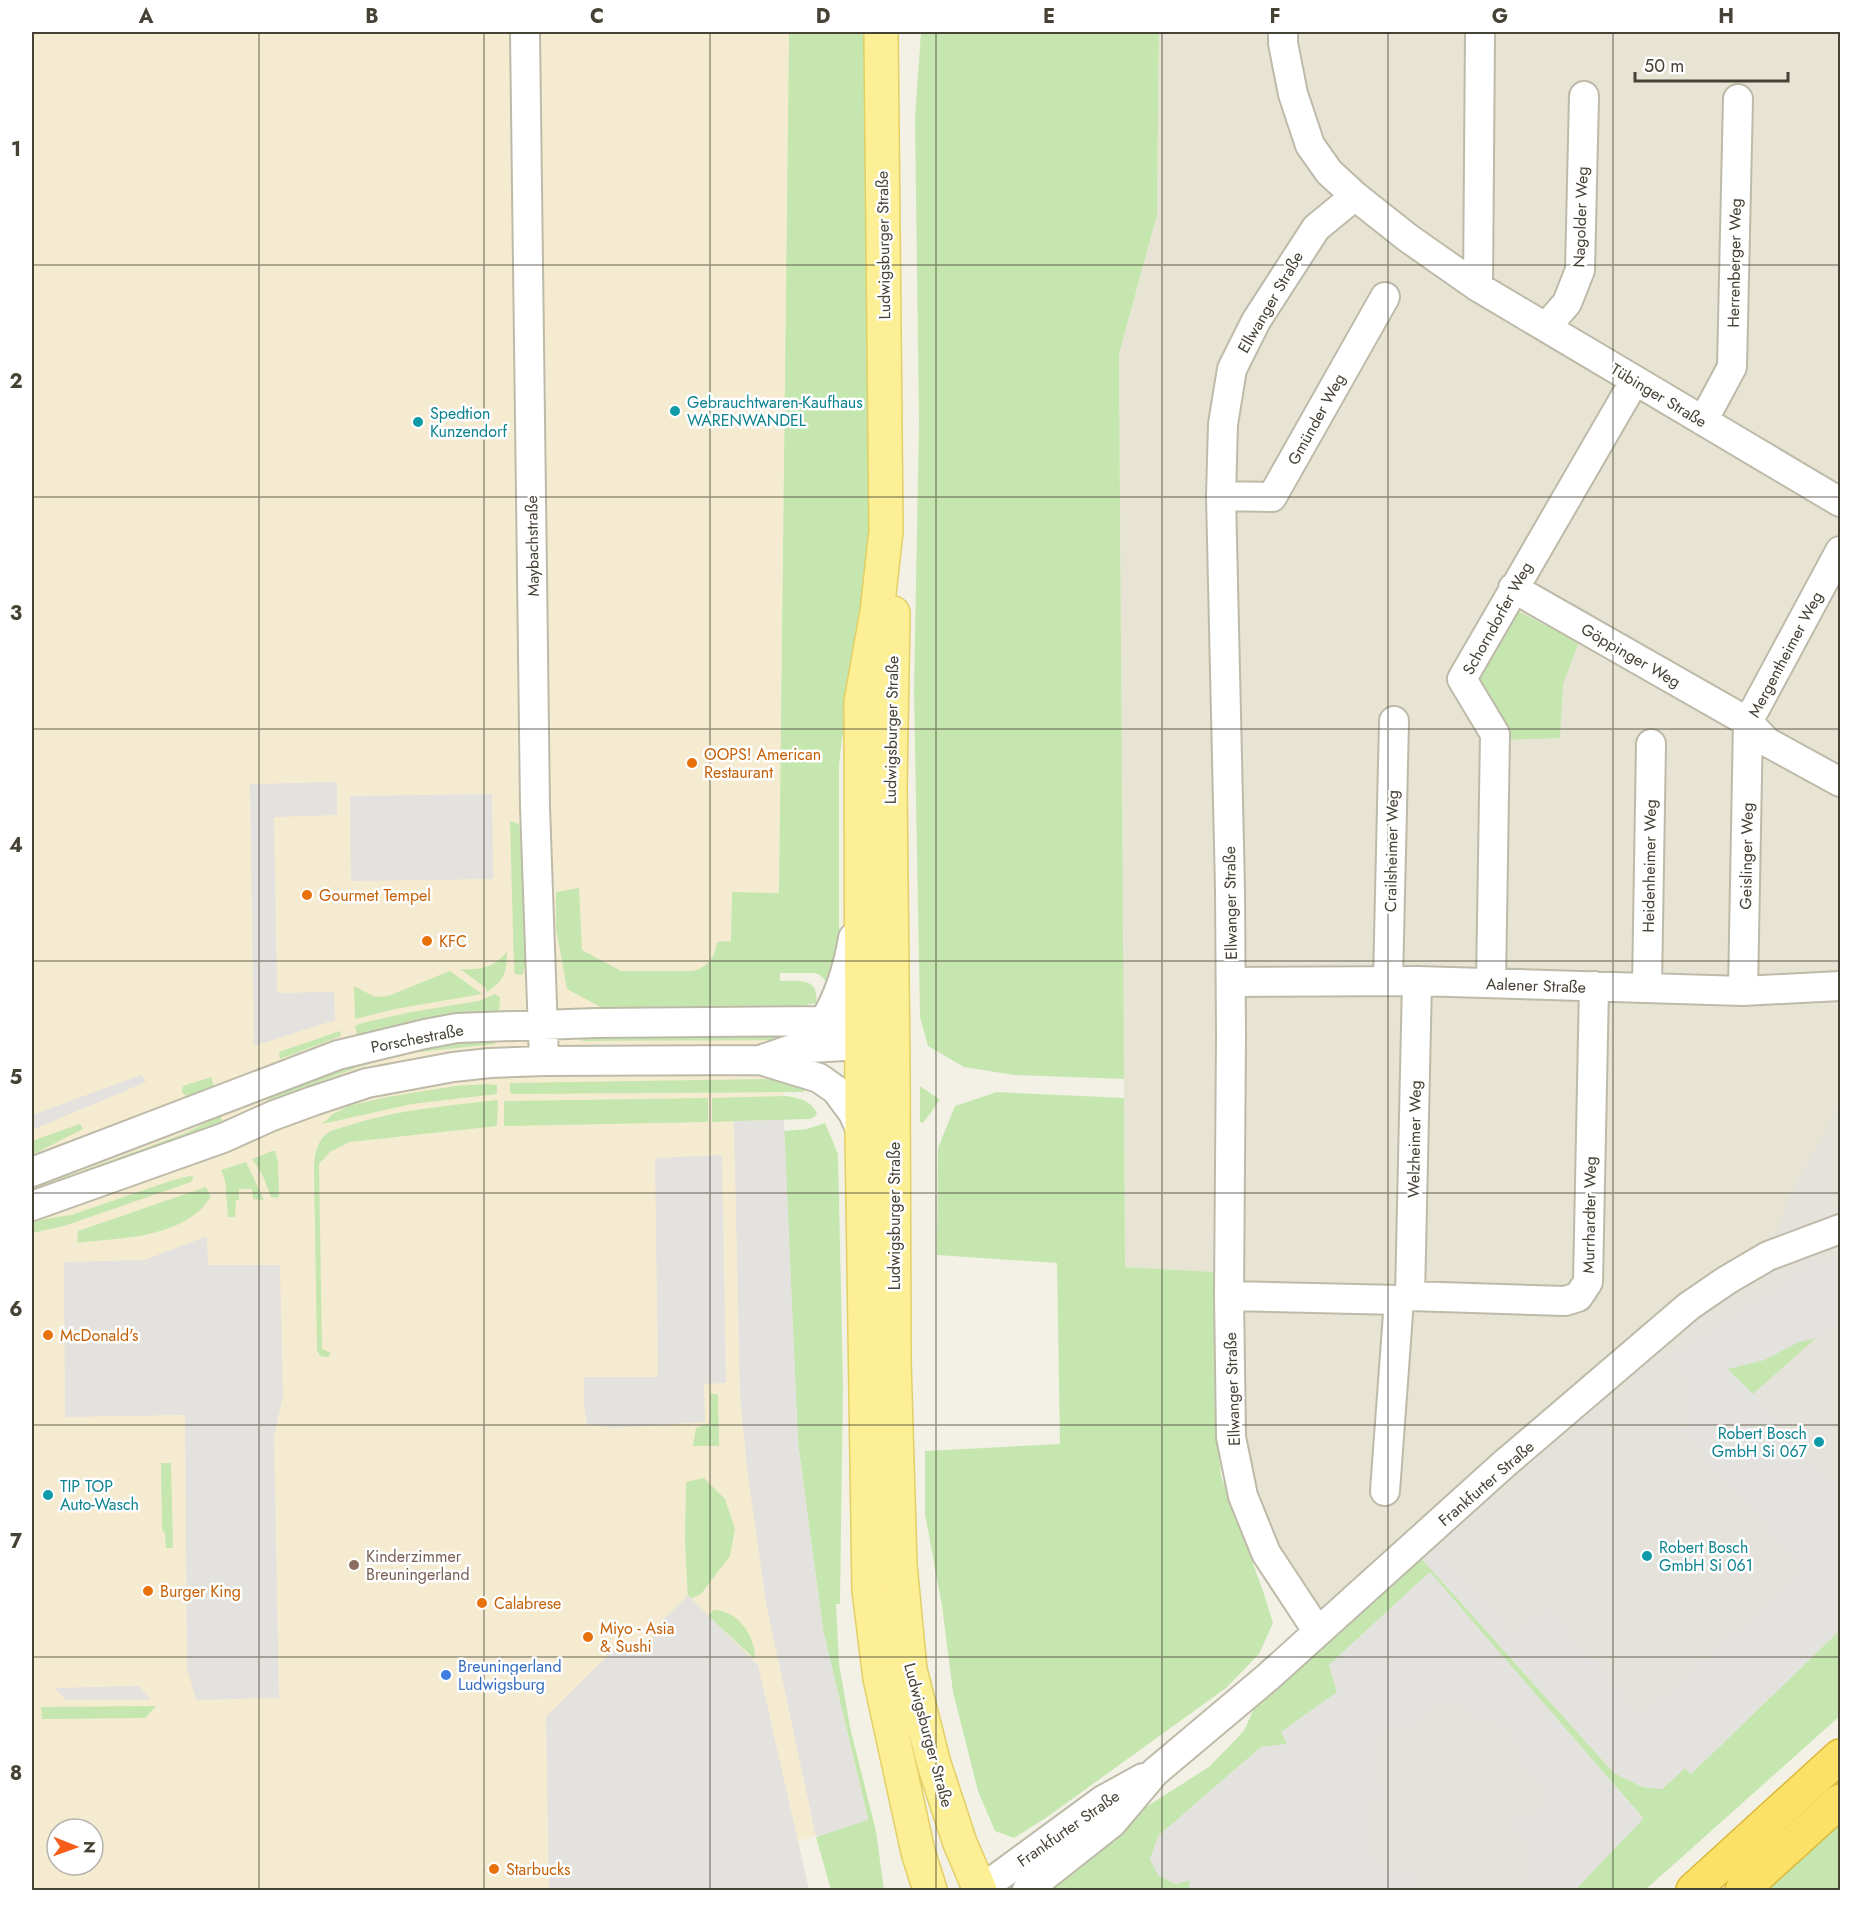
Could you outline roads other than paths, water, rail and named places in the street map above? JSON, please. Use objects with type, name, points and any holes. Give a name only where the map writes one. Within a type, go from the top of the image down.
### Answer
[{"type":"highway","points":[[1693,1890],[1840,1756]]},
{"type":"highway","points":[[1742,1890],[1840,1801]]},
{"type":"main road","name":"Ludwigsburger Straße","points":[[880,32],[886,531],[877,612],[861,702],[861,1034],[869,1590],[880,1678],[918,1852],[930,1890]]},
{"type":"main road","name":"Ludwigsburger Straße","points":[[886,531],[892,567],[893,617],[890,786],[894,1398],[900,1565],[910,1670],[934,1764],[960,1843],[982,1890]]},
{"type":"main road","points":[[892,1736],[882,1780],[908,1890]]},
{"type":"street","name":"Maybachstraße","points":[[525,32],[535,807],[544,1061]]},
{"type":"street","name":"Tübinger Straße","points":[[1283,32],[1293,94],[1310,145],[1329,172],[1355,196],[1408,238],[1478,287],[1840,502]]},
{"type":"street","points":[[1478,287],[1480,32]]},
{"type":"street","name":"Nagolder Weg","points":[[1546,327],[1567,303],[1580,270],[1584,96]]},
{"type":"street","name":"Herrenberger Weg","points":[[1703,421],[1732,367],[1738,99]]},
{"type":"street","name":"Ellwanger Straße","points":[[1318,1632],[1266,1553],[1243,1496],[1231,1437],[1228,1296],[1231,982],[1221,496],[1223,424],[1232,369],[1256,321],[1316,228],[1355,196]]},
{"type":"street","name":"Gmünder Weg","points":[[1221,496],[1272,496],[1385,297]]},
{"type":"street","name":"Schorndorfer Weg","points":[[1491,983],[1495,734],[1462,679],[1635,380]]},
{"type":"street","name":"Mergentheimer Weg","points":[[1840,551],[1748,722],[1767,742],[1840,782]]},
{"type":"street","name":"Göppinger Weg","points":[[1513,588],[1748,722]]},
{"type":"street","name":"Crailsheimer Weg","points":[[1388,981],[1394,722]]},
{"type":"street","name":"Geislinger Weg","points":[[1743,991],[1748,722]]},
{"type":"street","name":"Heidenheimer Weg","points":[[1647,987],[1651,744]]},
{"type":"street","points":[[824,1021],[836,1002],[850,958],[861,895]]},
{"type":"street","name":"Aalener Straße","points":[[1231,982],[1417,981],[1743,991],[1840,986]]},
{"type":"street","name":"Welzheimer Weg","points":[[1405,1298],[1417,981]]},
{"type":"street","name":"Murrhardter Weg","points":[[1228,1296],[1565,1301],[1578,1298],[1588,1282],[1594,986]]},
{"type":"street","name":"Porschestraße","points":[[32,1172],[353,1050],[457,1028],[595,1023],[824,1021],[861,1034]]},
{"type":"street","name":"Porschestraße","points":[[760,1060],[792,1049],[861,1034],[893,1033]]},
{"type":"street","name":"Porschestraße","points":[[32,1206],[215,1141],[313,1101],[367,1083],[453,1067],[544,1061],[760,1060],[819,1078],[836,1090],[853,1113],[862,1133]]},
{"type":"street","name":"Frankfurter Straße","points":[[1027,1890],[1112,1823],[1155,1772],[1268,1677],[1503,1465],[1689,1306],[1768,1256],[1840,1228]]},
{"type":"street","points":[[1385,1491],[1405,1298]]},
{"type":"street","name":"Frankfurter Straße","points":[[982,1890],[1103,1800],[1155,1772]]},
{"type":"place","name":"Gebrauchtwaren-Kaufhaus WARENWANDEL","points":[[675,411]]},
{"type":"place","name":"Spedtion Kunzendorf","points":[[418,422]]},
{"type":"place","name":"OOPS! American Restaurant","points":[[692,763]]},
{"type":"place","name":"Gourmet Tempel","points":[[307,895]]},
{"type":"place","name":"KFC","points":[[427,941]]},
{"type":"place","name":"McDonald's","points":[[48,1335]]},
{"type":"place","name":"Robert Bosch GmbH Si 067","points":[[1819,1442]]},
{"type":"place","name":"TIP TOP Auto-Wasch","points":[[48,1495]]},
{"type":"place","name":"Robert Bosch GmbH Si 061","points":[[1647,1556]]},
{"type":"place","name":"Kinderzimmer Breuningerland","points":[[354,1565]]},
{"type":"place","name":"Burger King","points":[[148,1591]]},
{"type":"place","name":"Calabrese","points":[[482,1603]]},
{"type":"place","name":"Miyo - Asia & Sushi","points":[[588,1637]]},
{"type":"place","name":"Breuningerland Ludwigsburg","points":[[446,1675]]},
{"type":"place","name":"Starbucks","points":[[494,1869]]}]
